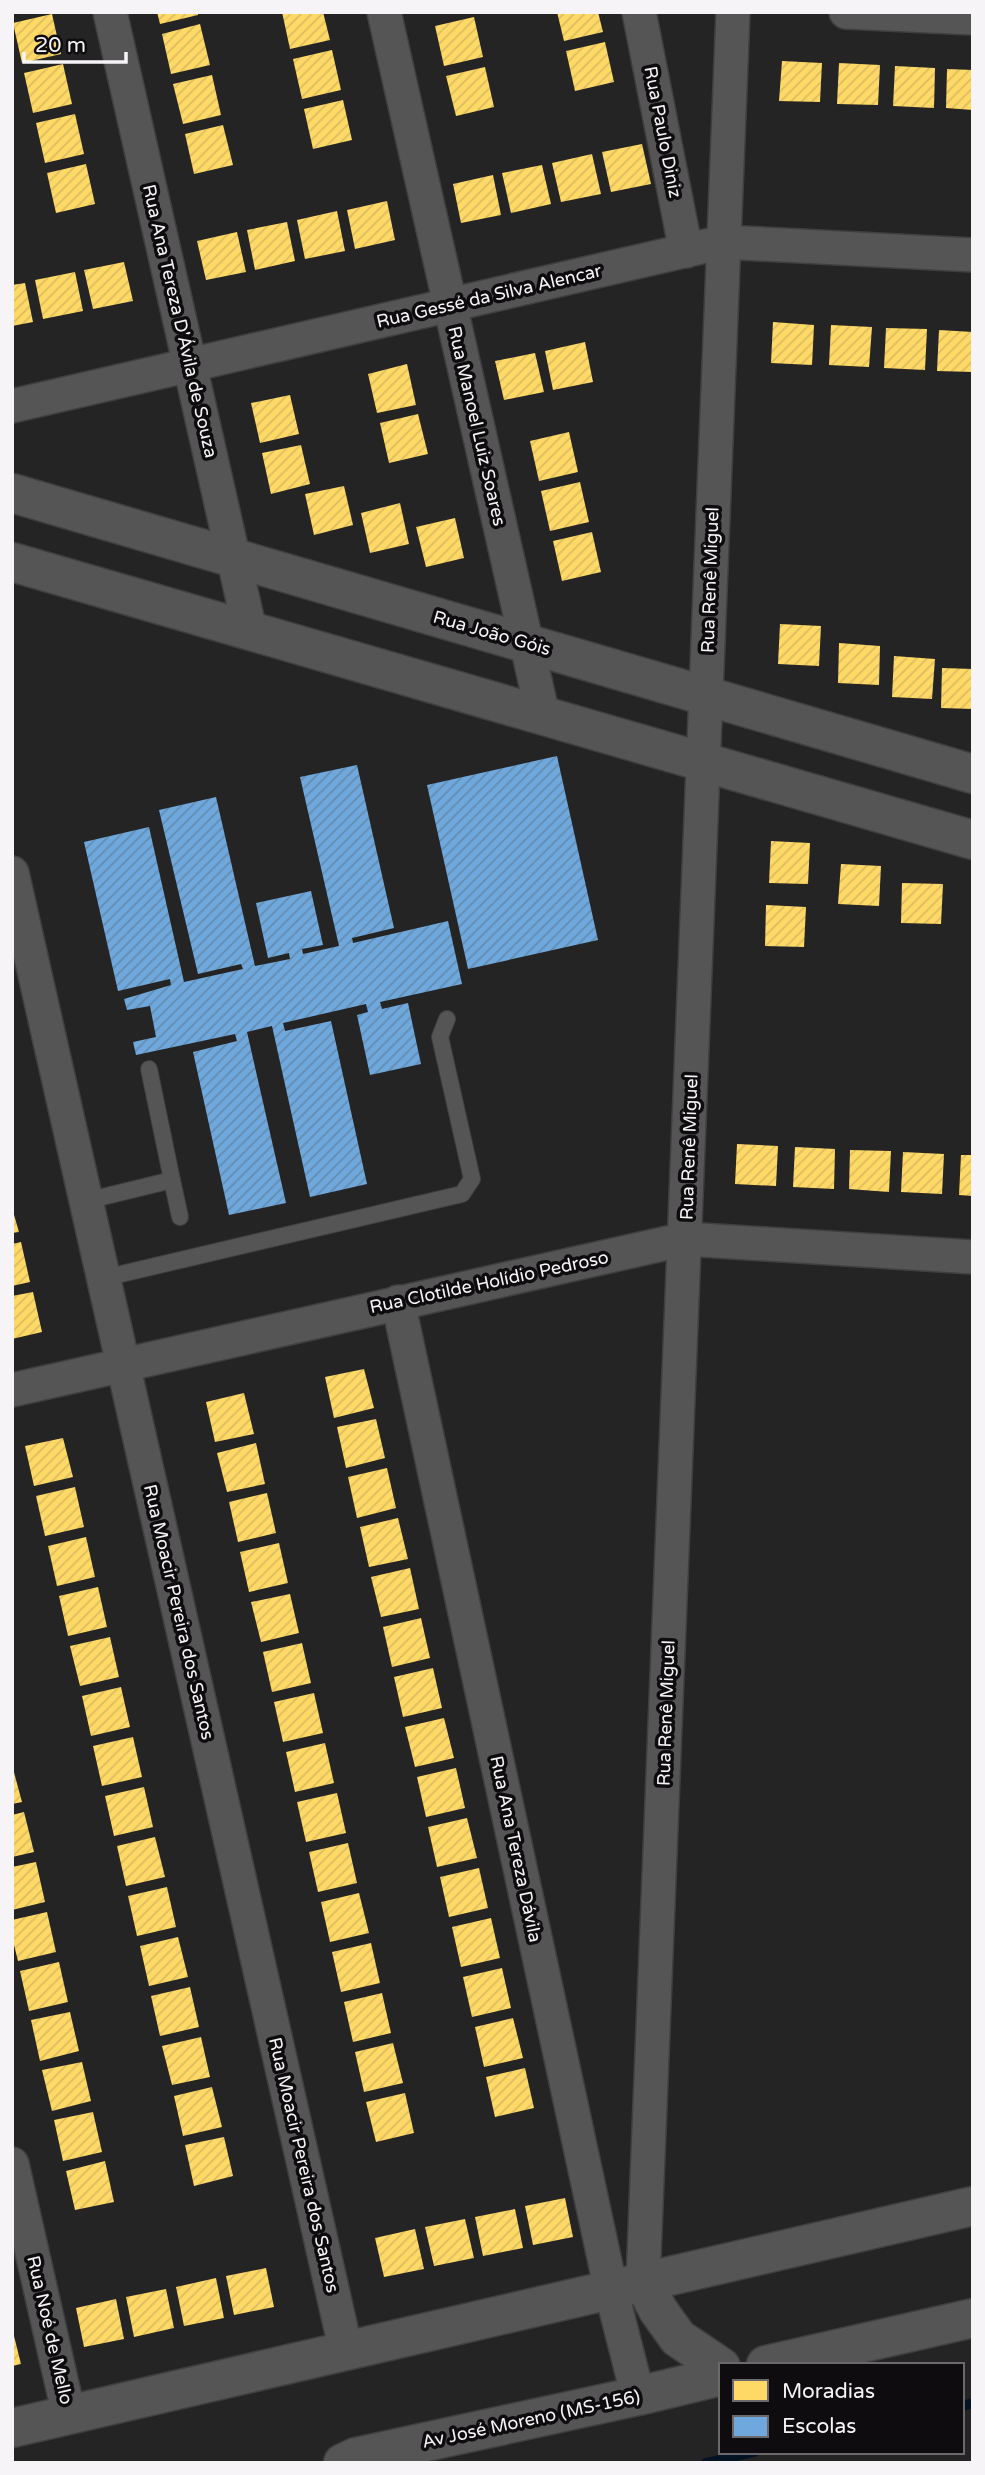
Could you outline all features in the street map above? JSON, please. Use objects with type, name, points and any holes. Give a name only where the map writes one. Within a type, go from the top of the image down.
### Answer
[{"type":"street","name":"Rua Ana Tereza D'Ávila de Souza","points":[[110,12],[250,631]]},
{"type":"street","name":"Rua Manoel Luiz Soares","points":[[384,12],[543,716]]},
{"type":"street","name":"Rua Paulo Diniz","points":[[639,12],[686,251]]},
{"type":"street","name":"Rua Renê Miguel","points":[[627,2285],[685,1239],[733,12]]},
{"type":"street","points":[[846,12],[973,18]]},
{"type":"street","name":"Rua Gessé da Silva Alencar","points":[[12,406],[723,242],[973,255]]},
{"type":"street","name":"Rua João Góis","points":[[12,493],[973,774]]},
{"type":"street","points":[[12,562],[973,840]]},
{"type":"street","name":"Rua Moacir Pereira dos Santos","points":[[12,873],[346,2351]]},
{"type":"street","name":"Rua Clotilde Holídio Pedroso","points":[[12,1390],[685,1239],[973,1257]]},
{"type":"street","name":"Rua Ana Tereza Dávila","points":[[398,1302],[627,2285],[638,2396]]},
{"type":"street","name":"Rua Noé de Mello","points":[[12,2164],[69,2415]]},
{"type":"street","points":[[12,2428],[973,2206]]},
{"type":"street","points":[[627,2285],[658,2310],[678,2338],[719,2366]]},
{"type":"street","points":[[775,2363],[973,2318]]},
{"type":"street","name":"Av José Moreno (MS-156)","points":[[350,2461],[719,2376]]},
{"type":"lane","points":[[104,1278],[462,1194],[472,1179],[440,1037],[447,1019]]},
{"type":"lane","points":[[149,1069],[180,1217]]},
{"type":"lane","points":[[86,1201],[172,1180]]},
{"type":"building: Moradias","points":[[157,12],[198,12],[198,15],[160,24]]},
{"type":"building: Moradias","points":[[282,12],[323,12],[330,40],[290,49]]},
{"type":"building: Moradias","points":[[557,12],[598,12],[603,32],[564,41]]},
{"type":"building: Moradias","points":[[52,14],[61,54],[22,63],[13,23]]},
{"type":"building: Moradias","points":[[474,17],[483,57],[444,66],[435,26]]},
{"type":"building: Moradias","points":[[200,24],[210,65],[171,74],[162,34]]},
{"type":"building: Moradias","points":[[605,42],[614,82],[575,91],[566,51]]},
{"type":"building: Moradias","points":[[332,50],[341,90],[302,99],[293,59]]},
{"type":"building: Moradias","points":[[782,61],[822,63],[820,102],[779,101]]},
{"type":"building: Moradias","points":[[839,63],[880,65],[878,105],[837,104]]},
{"type":"building: Moradias","points":[[63,64],[72,104],[33,113],[24,73]]},
{"type":"building: Moradias","points":[[895,66],[935,68],[934,108],[893,106]]},
{"type":"building: Moradias","points":[[485,67],[494,107],[456,116],[446,76]]},
{"type":"building: Moradias","points":[[947,69],[973,70],[973,110],[946,108]]},
{"type":"building: Moradias","points":[[212,75],[221,115],[183,124],[173,84]]},
{"type":"building: Moradias","points":[[343,100],[352,140],[313,149],[304,109]]},
{"type":"building: Moradias","points":[[75,114],[84,154],[45,163],[36,123]]},
{"type":"building: Moradias","points":[[223,125],[233,165],[194,174],[185,134]]},
{"type":"building: Moradias","points":[[642,144],[651,184],[611,192],[602,152]]},
{"type":"building: Moradias","points":[[592,154],[601,194],[561,202],[552,163]]},
{"type":"building: Moradias","points":[[86,164],[95,204],[56,213],[47,173]]},
{"type":"building: Moradias","points":[[542,165],[551,204],[511,213],[502,173]]},
{"type":"building: Moradias","points":[[493,175],[501,215],[461,223],[453,184]]},
{"type":"building: Moradias","points":[[387,201],[395,240],[355,249],[347,210]]},
{"type":"building: Moradias","points":[[337,211],[345,251],[305,259],[297,220]]},
{"type":"building: Moradias","points":[[287,222],[295,261],[255,270],[247,230]]},
{"type":"building: Moradias","points":[[237,232],[246,272],[206,280],[197,241]]},
{"type":"building: Moradias","points":[[124,262],[133,301],[93,309],[84,270]]},
{"type":"building: Moradias","points":[[75,272],[83,311],[43,319],[35,280]]},
{"type":"building: Moradias","points":[[25,283],[33,322],[12,326],[12,285]]},
{"type":"building: Moradias","points":[[773,322],[814,325],[812,365],[771,363]]},
{"type":"building: Moradias","points":[[831,325],[872,327],[869,367],[829,365]]},
{"type":"building: Moradias","points":[[886,328],[927,329],[925,370],[884,368]]},
{"type":"building: Moradias","points":[[939,330],[973,332],[973,372],[937,371]]},
{"type":"building: Moradias","points":[[585,342],[593,382],[553,390],[545,351]]},
{"type":"building: Moradias","points":[[535,353],[544,392],[504,400],[495,361]]},
{"type":"building: Moradias","points":[[407,364],[416,405],[377,413],[368,374]]},
{"type":"building: Moradias","points":[[290,395],[299,434],[260,443],[251,403]]},
{"type":"building: Moradias","points":[[418,414],[428,454],[389,463],[380,423]]},
{"type":"building: Moradias","points":[[569,432],[578,472],[539,481],[530,441]]},
{"type":"building: Moradias","points":[[301,445],[310,484],[271,494],[262,453]]},
{"type":"building: Moradias","points":[[580,482],[589,522],[550,531],[541,491]]},
{"type":"building: Moradias","points":[[344,486],[353,525],[314,535],[305,494]]},
{"type":"building: Moradias","points":[[400,503],[409,544],[370,553],[361,513]]},
{"type":"building: Moradias","points":[[455,518],[464,558],[426,567],[416,527]]},
{"type":"building: Moradias","points":[[592,532],[601,572],[562,581],[553,541]]},
{"type":"building: Moradias","points":[[780,624],[821,626],[819,666],[778,664]]},
{"type":"building: Moradias","points":[[839,643],[880,646],[879,685],[838,683]]},
{"type":"building: Moradias","points":[[894,656],[935,659],[932,699],[892,697]]},
{"type":"building: Moradias","points":[[942,668],[973,669],[973,709],[941,708]]},
{"type":"building: Moradias","points":[[771,841],[810,843],[808,884],[769,883]]},
{"type":"building: Moradias","points":[[841,864],[881,866],[879,906],[838,904]]},
{"type":"building: Moradias","points":[[902,883],[943,884],[941,924],[901,923]]},
{"type":"building: Moradias","points":[[766,905],[806,907],[804,947],[765,946]]},
{"type":"building: Moradias","points":[[737,1144],[778,1146],[776,1186],[735,1184]]},
{"type":"building: Moradias","points":[[795,1147],[835,1149],[834,1189],[793,1187]]},
{"type":"building: Moradias","points":[[850,1150],[891,1151],[889,1192],[849,1189]]},
{"type":"building: Moradias","points":[[903,1152],[944,1154],[942,1194],[901,1192]]},
{"type":"building: Moradias","points":[[961,1155],[973,1155],[973,1196],[959,1195]]},
{"type":"building: Moradias","points":[[12,1208],[19,1232],[12,1233]]},
{"type":"building: Moradias","points":[[21,1242],[30,1282],[12,1286],[12,1244]]},
{"type":"building: Moradias","points":[[33,1292],[42,1332],[12,1339],[12,1296]]},
{"type":"building: Moradias","points":[[364,1369],[374,1408],[334,1418],[325,1377]]},
{"type":"building: Moradias","points":[[244,1393],[254,1434],[215,1442],[206,1402]]},
{"type":"building: Moradias","points":[[376,1419],[385,1458],[346,1468],[337,1427]]},
{"type":"building: Moradias","points":[[63,1438],[73,1477],[34,1486],[25,1446]]},
{"type":"building: Moradias","points":[[256,1443],[265,1484],[227,1492],[217,1453]]},
{"type":"building: Moradias","points":[[387,1468],[396,1508],[357,1518],[348,1477]]},
{"type":"building: Moradias","points":[[75,1487],[84,1527],[45,1536],[36,1496]]},
{"type":"building: Moradias","points":[[267,1493],[276,1533],[238,1542],[229,1502]]},
{"type":"building: Moradias","points":[[398,1518],[408,1559],[369,1567],[360,1527]]},
{"type":"building: Moradias","points":[[86,1537],[95,1577],[57,1586],[48,1546]]},
{"type":"building: Moradias","points":[[279,1543],[288,1583],[249,1592],[240,1552]]},
{"type":"building: Moradias","points":[[410,1568],[419,1609],[381,1617],[371,1577]]},
{"type":"building: Moradias","points":[[98,1587],[107,1627],[68,1636],[59,1596]]},
{"type":"building: Moradias","points":[[290,1594],[299,1633],[261,1642],[251,1602]]},
{"type":"building: Moradias","points":[[421,1618],[430,1658],[392,1667],[383,1627]]},
{"type":"building: Moradias","points":[[110,1637],[119,1677],[80,1686],[70,1646]]},
{"type":"building: Moradias","points":[[302,1643],[311,1683],[272,1692],[263,1652]]},
{"type":"building: Moradias","points":[[433,1668],[442,1708],[403,1717],[394,1677]]},
{"type":"building: Moradias","points":[[121,1687],[130,1727],[91,1736],[82,1696]]},
{"type":"building: Moradias","points":[[314,1693],[323,1733],[283,1742],[274,1702]]},
{"type":"building: Moradias","points":[[444,1718],[454,1758],[415,1767],[405,1727]]},
{"type":"building: Moradias","points":[[133,1737],[142,1777],[102,1786],[93,1746]]},
{"type":"building: Moradias","points":[[325,1743],[334,1783],[295,1792],[286,1752]]},
{"type":"building: Moradias","points":[[12,1765],[22,1802],[12,1804]]},
{"type":"building: Moradias","points":[[456,1768],[465,1808],[426,1817],[417,1777]]},
{"type":"building: Moradias","points":[[144,1787],[153,1827],[114,1836],[105,1796]]},
{"type":"building: Moradias","points":[[337,1793],[346,1833],[306,1842],[297,1802]]},
{"type":"building: Moradias","points":[[24,1812],[34,1852],[12,1857],[12,1815]]},
{"type":"building: Moradias","points":[[467,1818],[477,1858],[437,1867],[428,1827]]},
{"type":"building: Moradias","points":[[155,1837],[165,1877],[126,1886],[117,1846]]},
{"type":"building: Moradias","points":[[348,1843],[357,1883],[318,1892],[309,1852]]},
{"type":"building: Moradias","points":[[36,1862],[45,1902],[12,1910],[12,1867]]},
{"type":"building: Moradias","points":[[479,1868],[488,1908],[449,1917],[440,1877]]},
{"type":"building: Moradias","points":[[167,1887],[176,1927],[137,1936],[128,1896]]},
{"type":"building: Moradias","points":[[359,1893],[369,1933],[330,1942],[321,1902]]},
{"type":"building: Moradias","points":[[47,1912],[56,1952],[18,1961],[12,1937],[12,1920]]},
{"type":"building: Moradias","points":[[491,1918],[500,1958],[461,1967],[452,1927]]},
{"type":"building: Moradias","points":[[178,1937],[188,1977],[149,1986],[140,1946]]},
{"type":"building: Moradias","points":[[371,1943],[380,1983],[341,1992],[332,1952]]},
{"type":"building: Moradias","points":[[59,1962],[68,2002],[29,2011],[20,1971]]},
{"type":"building: Moradias","points":[[502,1968],[511,2008],[472,2017],[463,1977]]},
{"type":"building: Moradias","points":[[190,1987],[199,2027],[160,2036],[151,1996]]},
{"type":"building: Moradias","points":[[382,1993],[391,2033],[353,2042],[344,2002]]},
{"type":"building: Moradias","points":[[70,2012],[79,2051],[40,2061],[31,2020]]},
{"type":"building: Moradias","points":[[513,2018],[523,2058],[484,2067],[475,2027]]},
{"type":"building: Moradias","points":[[201,2037],[210,2077],[172,2085],[162,2046]]},
{"type":"building: Moradias","points":[[393,2043],[403,2083],[364,2092],[355,2052]]},
{"type":"building: Moradias","points":[[82,2062],[91,2101],[52,2111],[42,2070]]},
{"type":"building: Moradias","points":[[525,2068],[534,2108],[495,2117],[486,2077]]},
{"type":"building: Moradias","points":[[212,2087],[222,2127],[183,2136],[174,2096]]},
{"type":"building: Moradias","points":[[405,2093],[414,2133],[376,2142],[366,2102]]},
{"type":"building: Moradias","points":[[93,2112],[102,2152],[63,2161],[54,2120]]},
{"type":"building: Moradias","points":[[224,2137],[233,2176],[194,2186],[185,2145]]},
{"type":"building: Moradias","points":[[105,2161],[114,2202],[75,2210],[66,2171]]},
{"type":"building: Moradias","points":[[565,2198],[573,2237],[533,2245],[525,2206]]},
{"type":"building: Moradias","points":[[515,2209],[523,2248],[483,2256],[475,2217]]},
{"type":"building: Moradias","points":[[465,2219],[474,2258],[434,2266],[425,2227]]},
{"type":"building: Moradias","points":[[415,2229],[424,2269],[384,2277],[375,2238]]},
{"type":"building: Moradias","points":[[266,2268],[274,2307],[234,2315],[226,2276]]},
{"type":"building: Moradias","points":[[216,2278],[224,2318],[184,2326],[176,2287]]},
{"type":"building: Moradias","points":[[166,2289],[174,2328],[134,2337],[126,2297]]},
{"type":"building: Moradias","points":[[116,2299],[124,2339],[84,2347],[76,2308]]},
{"type":"building: Moradias","points":[[12,2328],[21,2364],[12,2366]]},
{"type":"building: Escolas","points":[[557,756],[598,940],[468,969],[427,785]]},
{"type":"building: Escolas","points":[[357,765],[394,928],[352,938],[353,943],[448,921],[462,984],[380,1002],[382,1009],[408,1003],[421,1064],[370,1075],[357,1015],[368,1012],[366,1004],[283,1023],[285,1031],[331,1021],[367,1184],[310,1197],[272,1026],[247,1032],[286,1203],[229,1215],[193,1052],[237,1041],[235,1034],[136,1055],[133,1042],[156,1037],[150,1006],[127,1010],[124,999],[171,985],[170,979],[118,991],[84,842],[149,827],[184,982],[243,969],[241,964],[198,974],[159,810],[216,797],[255,966],[290,959],[289,953],[268,958],[256,903],[311,891],[323,945],[302,949],[303,954],[339,946],[300,777]]},
{"type":"waterway","points":[[964,2405],[973,2403]]},
{"type":"waterway","points":[[706,2463],[745,2454]]}]
